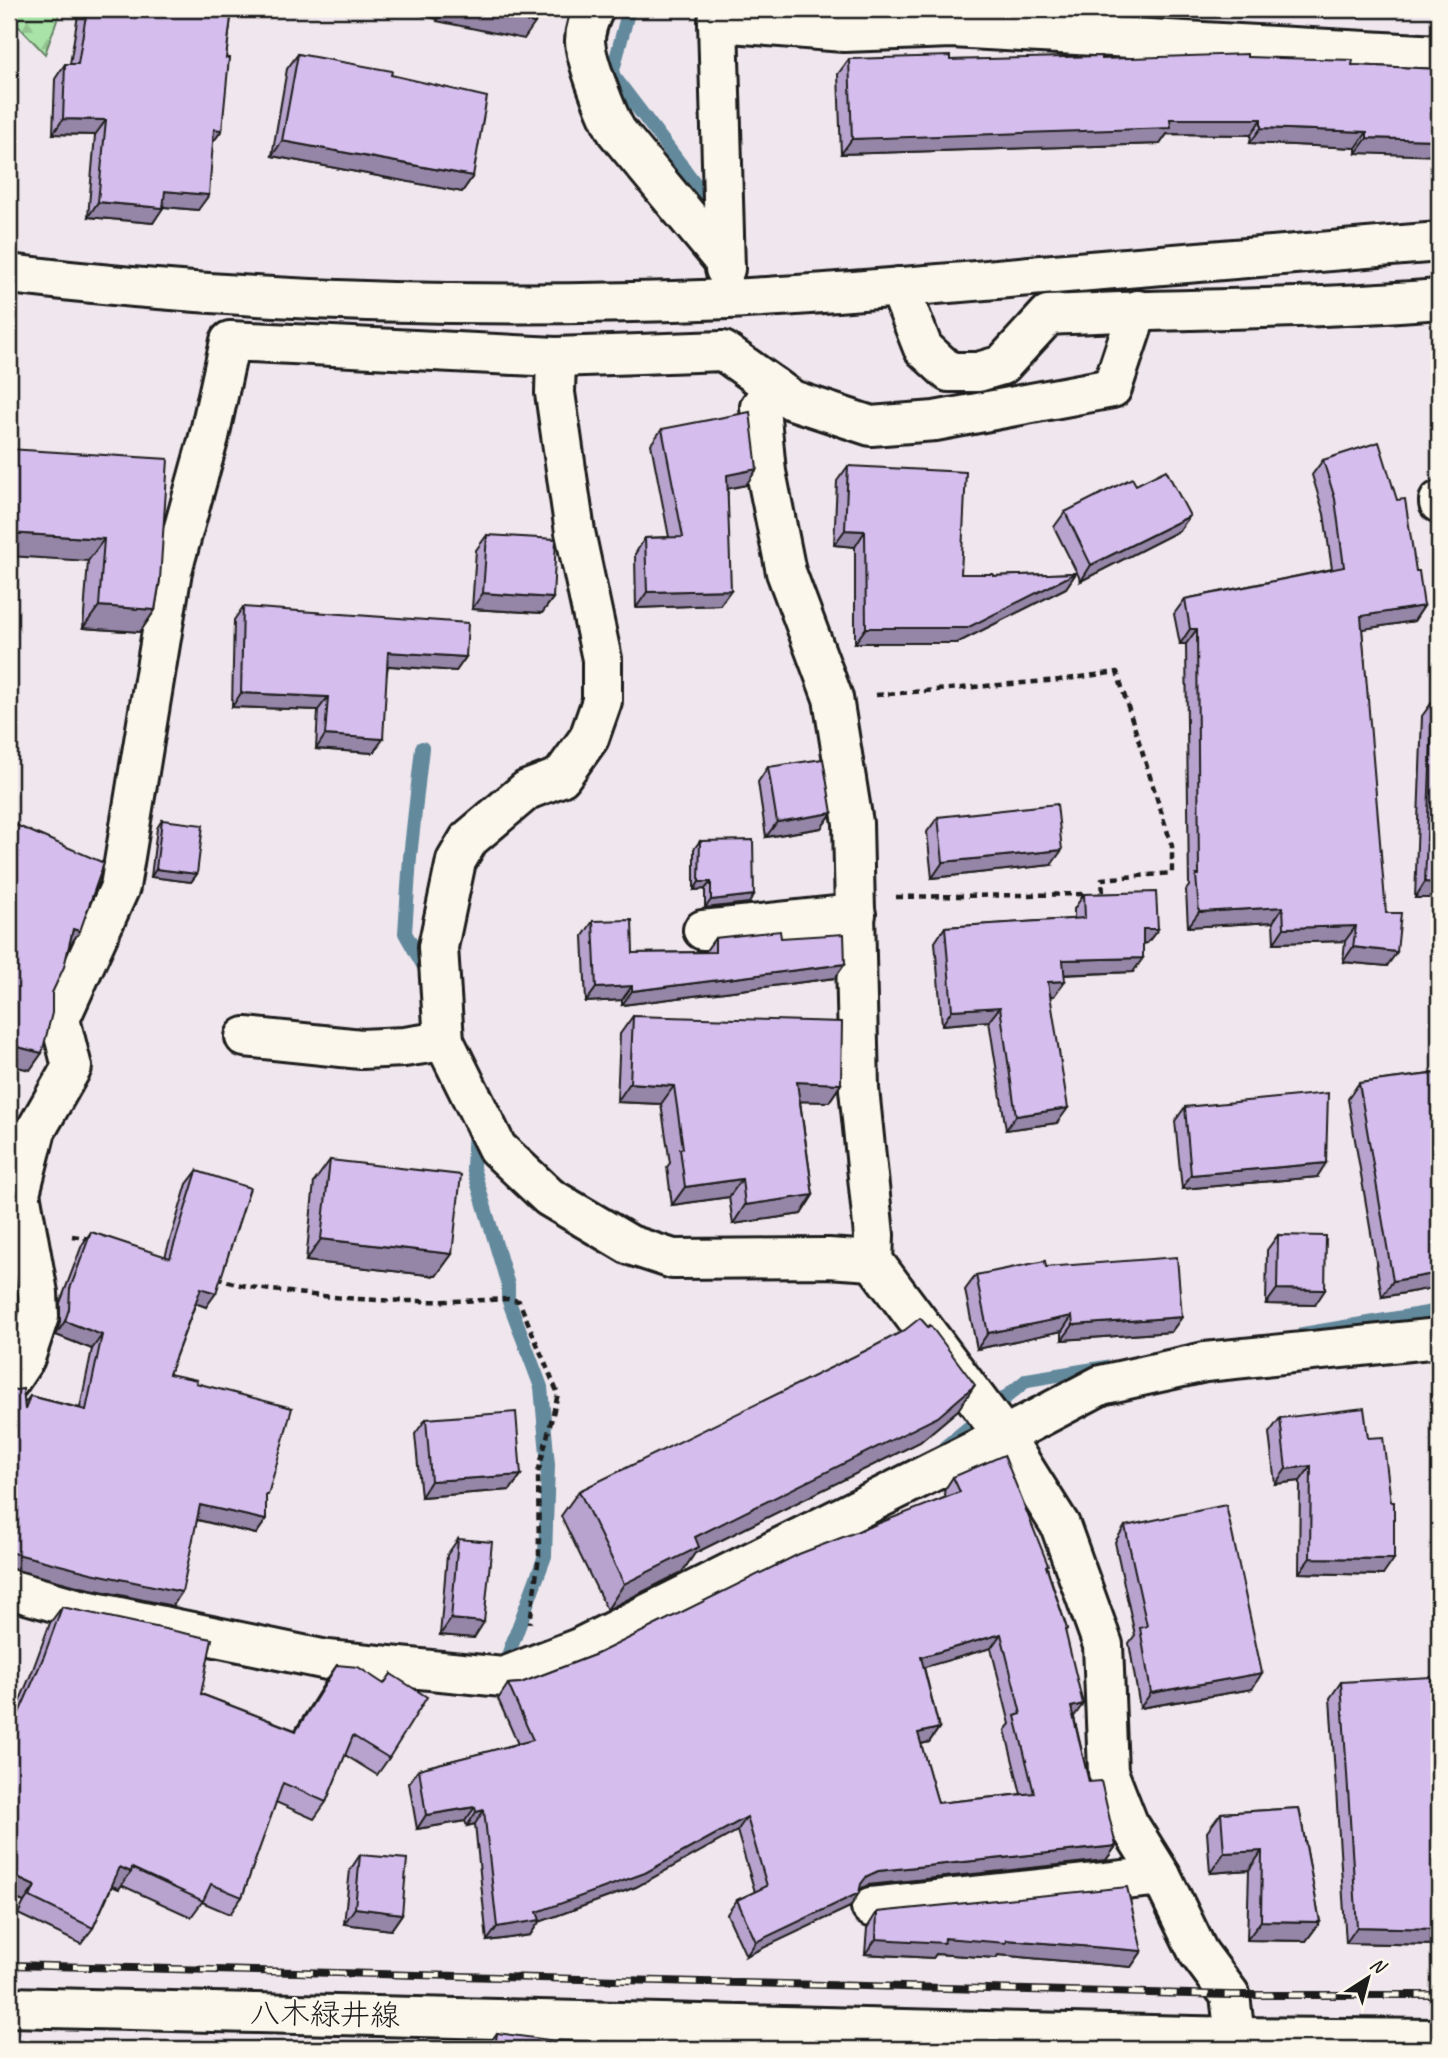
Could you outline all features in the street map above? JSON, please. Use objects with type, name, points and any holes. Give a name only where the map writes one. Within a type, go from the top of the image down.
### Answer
[{"type":"street","points":[[594,9],[586,26],[585,45],[607,115],[617,132],[724,261]]},
{"type":"street","points":[[729,299],[724,261],[719,15],[845,32],[952,28],[1439,55]]},
{"type":"street","points":[[9,274],[214,294],[372,302],[529,304],[729,299],[1439,242]]},
{"type":"street","points":[[899,287],[923,348],[949,372],[978,372],[1002,365],[1048,315],[1138,310],[1366,305],[1439,299]]},
{"type":"street","points":[[9,1382],[25,1358],[39,1316],[38,1293],[20,1193],[36,1130],[72,1067],[60,1019],[120,887],[172,571],[209,437],[230,341],[556,357],[723,351],[792,400],[871,426],[935,421],[1112,388],[1138,310]]},
{"type":"street","points":[[556,357],[555,393],[575,532],[603,659],[602,701],[589,738],[561,778],[527,790],[517,797],[469,839],[456,862],[438,947],[444,1041],[497,1148],[549,1197],[630,1245],[673,1259],[828,1258],[873,1261]]},
{"type":"street","points":[[774,387],[760,407],[766,471],[786,572],[833,698],[853,823],[859,1088],[874,1235],[873,1261],[1004,1436],[1060,1525],[1103,1645],[1108,1772],[1128,1823],[1161,1876],[1198,1952],[1230,1996],[1234,2037]]},
{"type":"street","points":[[704,930],[855,906]]},
{"type":"street","points":[[245,1037],[361,1049],[404,1048],[444,1041]]},
{"type":"street","points":[[9,1589],[76,1608],[327,1660],[503,1677],[579,1648],[1101,1385],[1192,1364],[1439,1338]]},
{"type":"street","points":[[872,1907],[1161,1876]]},
{"type":"street","name":"八木緑井線","points":[[9,2007],[1234,2037],[1439,2039]]},
{"type":"path","points":[[833,698],[1059,680],[1117,672],[1172,846],[1172,873],[1102,879],[1103,894],[855,906]]},
{"type":"path","points":[[26,1228],[99,1240]]},
{"type":"path","points":[[212,1276],[234,1285],[342,1300],[437,1303],[509,1299],[519,1301],[558,1394],[538,1474],[539,1556],[530,1623],[503,1677]]},
{"type":"green space","points":[[9,9],[61,9],[45,54],[9,16]]},
{"type":"building","points":[[87,9],[232,9],[222,130],[214,129],[209,195],[165,191],[163,208],[98,202],[106,120],[63,119],[65,64],[78,64]]},
{"type":"building","points":[[465,9],[538,9],[535,23]]},
{"type":"building","points":[[298,54],[392,71],[391,75],[487,97],[473,176],[282,141]]},
{"type":"building","points":[[1247,54],[1247,57],[1353,60],[1352,65],[1439,69],[1439,140],[1367,138],[1367,132],[1261,128],[1261,119],[1170,119],[1171,128],[852,139],[849,59],[950,56],[950,60],[1102,56],[1102,59]]},
{"type":"building","points":[[750,412],[757,469],[727,475],[731,590],[647,592],[645,538],[683,537],[662,429]]},
{"type":"building","points":[[1379,442],[1397,500],[1405,499],[1424,606],[1361,616],[1386,913],[1401,913],[1397,952],[1353,947],[1356,926],[1284,928],[1283,907],[1199,912],[1196,875],[1199,875],[1197,629],[1190,629],[1185,599],[1344,567],[1335,499],[1323,460]]},
{"type":"building","points":[[9,449],[168,459],[160,580],[155,610],[99,606],[104,539],[9,533]]},
{"type":"building","points":[[848,466],[966,472],[961,574],[993,576],[1076,573],[967,628],[866,628],[865,531],[845,530]]},
{"type":"building","points":[[1166,470],[1190,516],[1091,565],[1065,512],[1132,478],[1136,485]]},
{"type":"building","points":[[487,535],[556,539],[553,598],[483,593]]},
{"type":"building","points":[[243,607],[468,623],[466,657],[388,652],[383,739],[325,735],[328,697],[241,693]]},
{"type":"building","points":[[1433,701],[1439,701],[1439,883],[1425,882]]},
{"type":"building","points":[[823,759],[832,813],[777,822],[768,767]]},
{"type":"building","points":[[1057,804],[1062,850],[943,862],[938,817]]},
{"type":"building","points":[[162,820],[203,825],[197,874],[156,869]]},
{"type":"building","points":[[9,822],[104,863],[80,931],[73,929],[64,967],[52,993],[52,1013],[42,1053],[14,1046],[9,1067]]},
{"type":"building","points":[[753,840],[754,895],[711,900],[711,882],[699,882],[700,841]]},
{"type":"building","points":[[1156,892],[1158,929],[1143,929],[1143,958],[1063,960],[1065,981],[1048,982],[1068,1108],[1016,1116],[1000,1007],[952,1010],[945,927],[1085,918],[1084,894]]},
{"type":"building","points":[[632,920],[633,953],[715,952],[715,938],[780,931],[781,938],[844,934],[845,964],[632,991],[632,986],[596,988],[593,921]]},
{"type":"building","points":[[633,1016],[842,1022],[841,1084],[797,1082],[813,1195],[745,1205],[742,1179],[685,1187],[680,1149],[683,1148],[674,1086],[630,1083]]},
{"type":"building","points":[[1439,1073],[1439,1273],[1393,1281],[1359,1083]]},
{"type":"building","points":[[1328,1093],[1326,1163],[1191,1175],[1185,1107]]},
{"type":"building","points":[[330,1160],[461,1175],[452,1254],[321,1239]]},
{"type":"building","points":[[197,1171],[250,1188],[216,1293],[201,1288],[169,1374],[292,1408],[266,1495],[266,1520],[200,1505],[182,1592],[9,1552],[9,1388],[23,1389],[25,1410],[30,1396],[86,1410],[102,1335],[65,1321],[70,1289],[91,1232],[170,1258]]},
{"type":"building","points":[[1278,1235],[1326,1236],[1325,1290],[1277,1289]]},
{"type":"building","points":[[1177,1257],[1182,1317],[1073,1325],[1072,1316],[988,1333],[976,1275],[1045,1261],[1046,1267]]},
{"type":"building","points":[[9,1286],[14,1286],[18,1326],[9,1344]]},
{"type":"building","points":[[920,1318],[928,1327],[930,1325],[975,1385],[938,1417],[695,1537],[699,1547],[624,1584],[579,1491],[869,1349],[905,1330]]},
{"type":"building","points":[[1364,1408],[1368,1438],[1383,1437],[1391,1502],[1394,1502],[1394,1559],[1310,1558],[1311,1466],[1286,1469],[1280,1418]]},
{"type":"building","points":[[516,1412],[521,1475],[431,1481],[426,1419]]},
{"type":"building","points":[[1004,1455],[1048,1565],[1046,1566],[1067,1629],[1065,1630],[1083,1704],[1071,1707],[1089,1782],[1101,1781],[1116,1846],[878,1871],[867,1876],[859,1893],[756,1942],[737,1900],[767,1886],[747,1817],[645,1873],[537,1912],[540,1920],[497,1927],[484,1810],[476,1812],[475,1807],[426,1815],[419,1769],[533,1740],[508,1684],[521,1683],[597,1654],[799,1554],[960,1492],[953,1477]],"holes":[[[1001,1634],[1021,1714],[1015,1716],[1034,1793],[938,1803],[918,1733],[939,1728],[921,1657]]]},
{"type":"building","points":[[1226,1505],[1262,1673],[1151,1693],[1140,1628],[1147,1626],[1125,1526]]},
{"type":"building","points":[[458,1539],[492,1542],[484,1622],[451,1619]]},
{"type":"building","points":[[62,1607],[212,1639],[201,1694],[296,1731],[337,1665],[358,1667],[384,1684],[391,1674],[427,1697],[389,1758],[353,1736],[326,1802],[283,1783],[242,1897],[211,1884],[203,1901],[132,1868],[131,1872],[120,1867],[93,1928],[30,1897],[35,1886],[9,1874],[9,1736]]},
{"type":"building","points":[[1431,1677],[1433,1699],[1439,1699],[1439,1929],[1357,1927],[1341,1682]]},
{"type":"building","points":[[1299,1808],[1320,1922],[1261,1921],[1262,1851],[1224,1853],[1221,1813]]},
{"type":"building","points":[[360,1855],[407,1859],[402,1914],[355,1908]]},
{"type":"building","points":[[1127,1887],[1142,1951],[1007,1940],[1006,1943],[945,1938],[944,1943],[876,1939],[877,1912]]},
{"type":"building","points":[[497,2033],[550,2040],[549,2049],[495,2049]]},
{"type":"building","points":[[438,2044],[471,2049],[426,2049]]},
{"type":"building","points":[[1093,2047],[1093,2049],[1053,2049]]},
{"type":"waterway","points":[[629,9],[612,74],[713,207]]},
{"type":"waterway","points":[[422,748],[405,933],[428,974]]},
{"type":"waterway","points":[[475,1126],[473,1168],[508,1285],[508,1299],[541,1387],[548,1465],[545,1556],[507,1658]]},
{"type":"waterway","points":[[1303,1334],[1439,1311]]},
{"type":"waterway","points":[[945,1447],[1027,1380],[1106,1367]]},
{"type":"railway","points":[[9,1965],[1230,1995],[1439,1995]]}]
